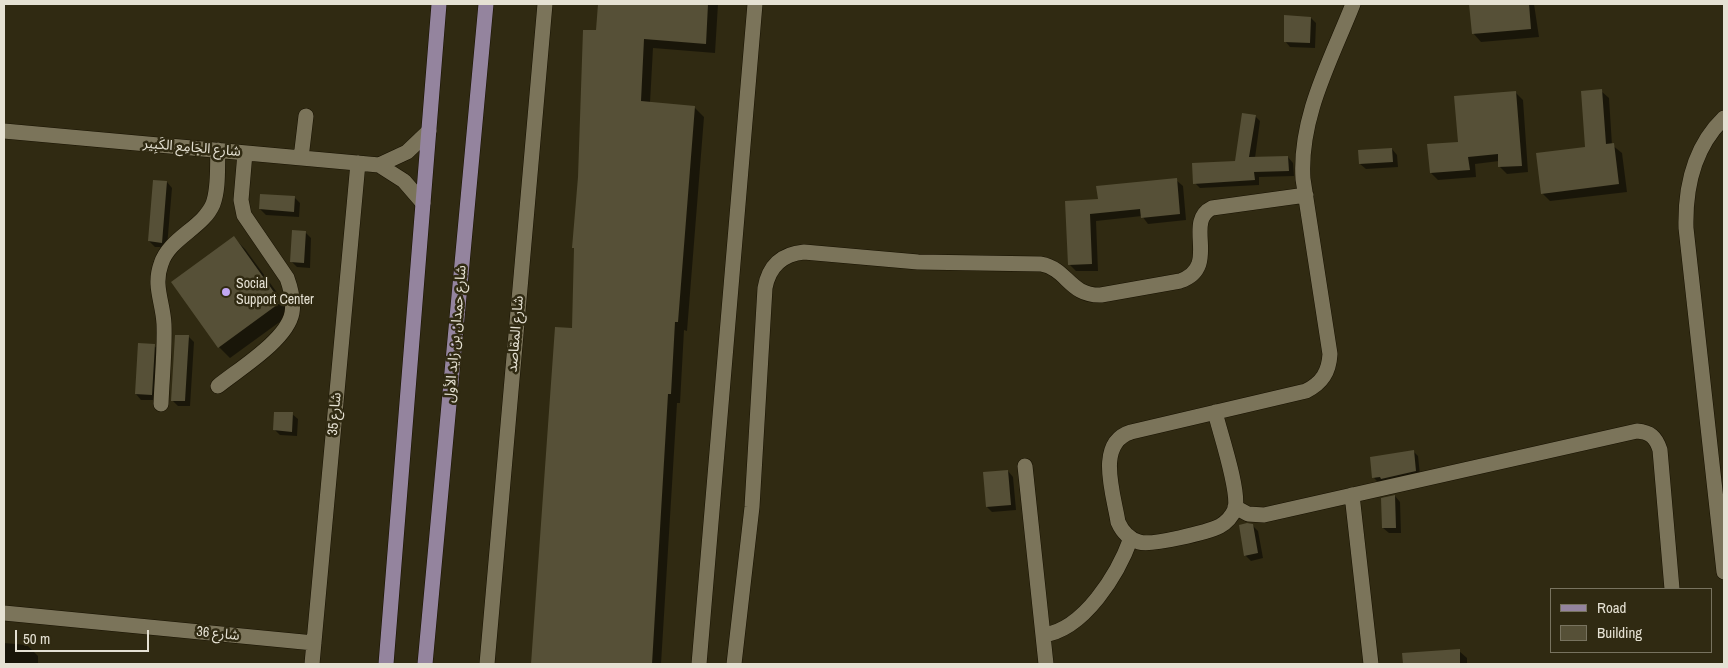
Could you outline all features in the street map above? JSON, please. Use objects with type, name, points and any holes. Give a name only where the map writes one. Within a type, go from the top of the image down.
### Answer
[{"type":"main road","points":[[386,664],[439,4]]},
{"type":"main road","name":"شارع حمدان بن زايد الأول","points":[[426,664],[486,4]]},
{"type":"street","name":"شارع المقاصد","points":[[487,664],[545,4]]},
{"type":"street","points":[[698,664],[755,4]]},
{"type":"street","points":[[1214,412],[1235,491],[1235,507],[1232,515],[1219,526],[1151,544],[1131,538],[1118,522],[1109,458],[1113,446],[1125,434],[1214,412],[1306,391],[1319,382],[1328,369],[1330,354],[1306,195],[1302,150],[1307,120],[1353,4]]},
{"type":"street","points":[[301,158],[306,116]]},
{"type":"street","points":[[1724,118],[1709,136],[1700,153],[1688,187],[1685,204],[1686,228],[1724,572]]},
{"type":"street","name":"شارع الجَامِع الكَبِير","points":[[4,131],[379,165],[404,181],[424,204]]},
{"type":"street","points":[[379,165],[407,152],[429,131]]},
{"type":"street","points":[[161,404],[164,323],[158,297],[158,273],[166,252],[208,212],[212,205],[215,197],[218,150]]},
{"type":"street","points":[[218,386],[281,335],[292,313],[292,301],[287,278],[244,216],[241,200],[245,153]]},
{"type":"street","name":"شارع 35","points":[[312,664],[358,163]]},
{"type":"street","points":[[734,664],[752,508],[765,288],[770,271],[776,263],[788,255],[804,252],[918,262],[1041,264],[1055,268],[1077,290],[1092,295],[1101,295],[1180,280],[1191,275],[1200,264],[1201,220],[1203,214],[1212,208],[1306,195]]},
{"type":"street","points":[[1235,507],[1248,514],[1264,515],[1637,431],[1644,431],[1655,439],[1660,450],[1672,588]]},
{"type":"street","points":[[1025,466],[1046,664]]},
{"type":"street","points":[[1352,495],[1370,664]]},
{"type":"street","points":[[1043,635],[1064,628],[1098,598],[1117,571],[1131,538]]},
{"type":"street","name":"شارع 36","points":[[4,613],[314,644]]},
{"type":"building","points":[[598,4],[708,4],[706,44],[644,39],[641,101],[695,106],[678,322],[675,322],[671,394],[668,394],[652,664],[531,664],[555,327],[572,328],[574,248],[572,248],[578,177],[583,30],[596,30]]},
{"type":"building","points":[[1469,4],[1529,4],[1531,29],[1472,34]]},
{"type":"building","points":[[1284,15],[1311,17],[1310,43],[1284,42]]},
{"type":"building","points":[[1602,89],[1606,144],[1614,143],[1619,184],[1541,194],[1536,153],[1585,147],[1581,91]]},
{"type":"building","points":[[1516,91],[1522,166],[1498,167],[1498,154],[1468,157],[1470,170],[1430,173],[1427,144],[1458,142],[1454,96]]},
{"type":"building","points":[[1242,113],[1256,115],[1249,157],[1288,156],[1289,171],[1254,172],[1255,180],[1193,184],[1192,163],[1235,161]]},
{"type":"building","points":[[1392,148],[1393,162],[1359,164],[1358,150]]},
{"type":"building","points":[[1177,178],[1180,214],[1141,218],[1140,209],[1090,214],[1092,264],[1068,265],[1065,201],[1098,199],[1096,186]]},
{"type":"building","points":[[153,180],[167,181],[162,243],[148,241]]},
{"type":"building","points":[[260,194],[295,196],[294,212],[259,209]]},
{"type":"building","points":[[292,230],[306,231],[304,263],[290,262]]},
{"type":"building","name":"Social Support Center","points":[[234,236],[281,302],[218,348],[171,282]]},
{"type":"building","points":[[175,335],[189,335],[185,401],[171,401]]},
{"type":"building","points":[[138,343],[155,344],[152,395],[135,394]]},
{"type":"building","points":[[274,412],[293,412],[292,432],[273,430]]},
{"type":"building","points":[[1414,450],[1416,471],[1381,479],[1380,477],[1372,478],[1370,457]]},
{"type":"building","points":[[1008,470],[1011,505],[986,507],[983,472]]},
{"type":"building","points":[[1395,495],[1396,528],[1382,528],[1381,498]]},
{"type":"building","points":[[1253,524],[1258,553],[1244,556],[1239,525]]},
{"type":"building","points":[[1460,649],[1460,664],[1403,664],[1402,653]]},
{"type":"place","name":"Social Support Center","points":[[226,292]]}]
